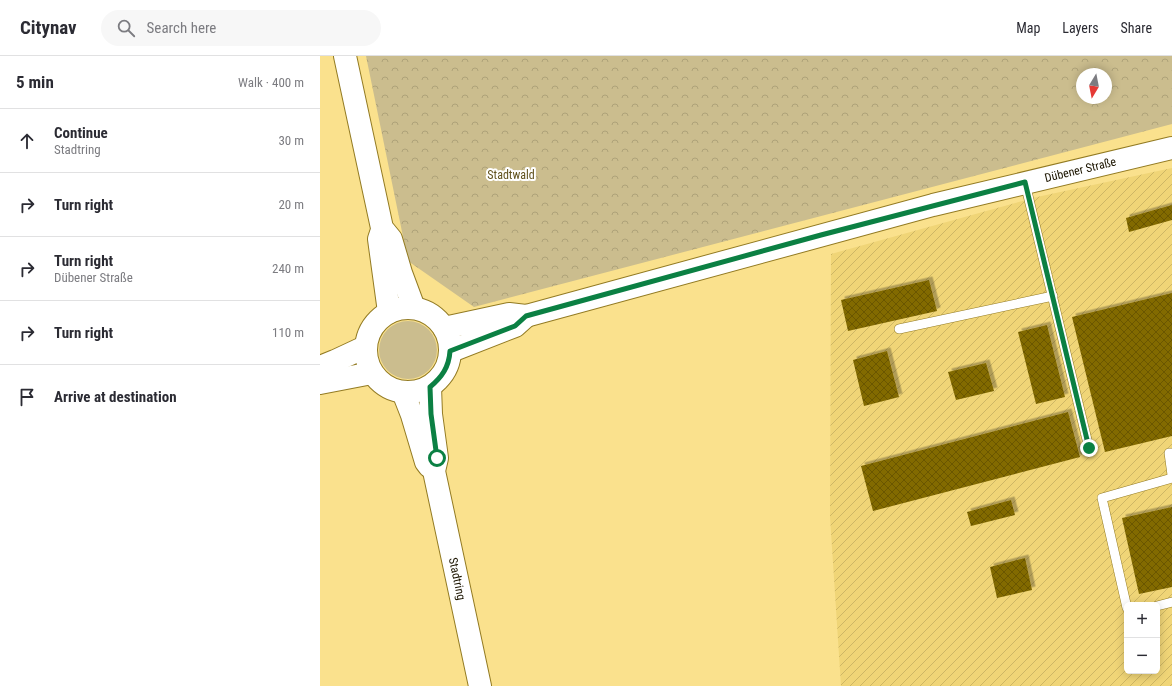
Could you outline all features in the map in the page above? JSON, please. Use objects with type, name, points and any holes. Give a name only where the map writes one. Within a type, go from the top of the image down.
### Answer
[{"type":"main road","points":[[346,56],[382,228],[379,238],[389,312]]},
{"type":"main road","name":"Dübener Straße","points":[[444,328],[509,314],[526,316],[821,235],[1025,182],[1172,148]]},
{"type":"main road","points":[[382,228],[392,239],[401,273],[414,308]]},
{"type":"main road","points":[[400,308],[414,308],[431,315],[444,328],[448,337],[450,360],[446,370],[439,380],[430,387],[419,391],[403,392],[392,390],[381,383],[372,373],[367,360],[365,347],[367,337],[373,326],[381,317],[389,312],[400,308]]},
{"type":"main road","name":"Dübener Straße","points":[[450,351],[515,326],[526,316]]},
{"type":"main road","points":[[320,367],[365,347]]},
{"type":"main road","points":[[320,383],[372,373]]},
{"type":"main road","name":"Stadtring","points":[[430,387],[431,414],[437,458],[434,471],[480,686]]},
{"type":"main road","name":"Stadtring","points":[[403,392],[412,415],[426,462],[434,471]]},
{"type":"lane","points":[[1025,182],[1089,448]]},
{"type":"lane","points":[[899,329],[1053,296]]},
{"type":"lane","points":[[1126,602],[1102,498],[1172,476],[1169,453],[1172,453]]},
{"type":"lane","points":[[1160,605],[1172,602]]},
{"type":"shaded area","points":[[1172,168],[1172,686],[841,686],[830,517],[831,254],[1037,197]]},
{"type":"green space","name":"Stadtwald","points":[[366,56],[1172,56],[1172,124],[474,307],[408,261]]},
{"type":"green space","points":[[402,321],[414,321],[424,325],[433,334],[437,344],[437,356],[429,371],[414,379],[402,379],[392,375],[383,366],[379,356],[379,344],[383,334],[392,325]]},
{"type":"building","points":[[1172,205],[1172,220],[1129,232],[1126,218]]},
{"type":"building","points":[[929,280],[937,311],[848,331],[841,300]]},
{"type":"building","points":[[1172,293],[1172,436],[1105,452],[1072,317]]},
{"type":"building","points":[[1047,325],[1065,397],[1036,404],[1018,332]]},
{"type":"building","points":[[887,351],[899,397],[864,406],[853,360]]},
{"type":"building","points":[[986,363],[994,391],[956,400],[948,372]]},
{"type":"building","points":[[1068,412],[1080,457],[873,511],[861,466]]},
{"type":"building","points":[[1011,500],[1015,515],[971,526],[967,512]]},
{"type":"building","points":[[1172,507],[1172,587],[1139,594],[1122,518]]},
{"type":"building","points":[[1025,558],[1032,590],[997,598],[990,567]]},
{"type":"route","points":[[437,458],[431,414],[430,387],[439,380],[446,370],[450,360],[450,351],[515,326],[526,316],[821,235],[1025,182],[1089,448]]}]
